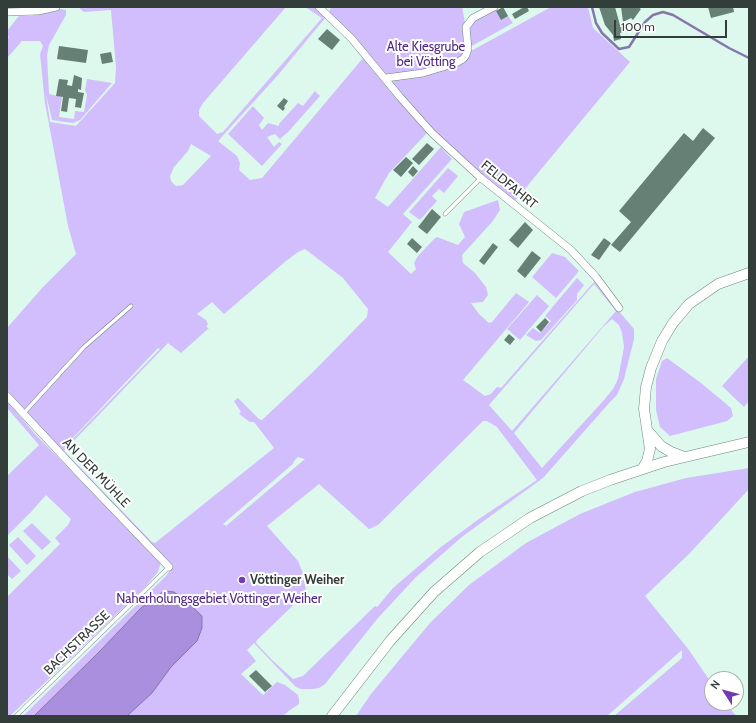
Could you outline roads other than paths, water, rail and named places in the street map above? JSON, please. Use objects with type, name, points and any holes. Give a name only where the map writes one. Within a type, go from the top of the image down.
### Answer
[{"type":"main road","points":[[643,468],[647,461],[650,449],[644,409],[645,396],[648,377],[659,347],[673,323],[690,304],[718,284],[749,273]]},
{"type":"main road","points":[[648,430],[661,446],[684,457]]},
{"type":"main road","points":[[332,716],[390,641],[434,592],[480,552],[530,518],[555,504],[603,482],[643,468],[749,442]]},
{"type":"street","points":[[7,12],[38,11],[56,7]]},
{"type":"street","points":[[386,78],[423,74],[456,63],[463,59],[468,49],[466,27],[473,18],[494,7]]},
{"type":"street","name":"FELDFAHRT","points":[[323,8],[386,78],[421,122],[481,178],[571,250],[596,277],[619,308]]},
{"type":"street","name":"AN DER MÜHLE","points":[[7,396],[169,567]]},
{"type":"lane","points":[[445,214],[481,178]]},
{"type":"lane","points":[[23,414],[84,347],[132,306]]},
{"type":"lane","name":"BACHSTRASSE","points":[[16,716],[169,567]]},
{"type":"waterway","points":[[592,7],[596,23],[602,33],[619,49],[629,47],[645,22],[653,15],[663,12],[673,15],[749,58]]},
{"type":"place","name":"Vöttinger Weiher","points":[[242,580]]},
{"type":"park label","name":"Alte Kiesgrube bei Vötting","points":[[426,54]]},
{"type":"park label","name":"Naherholungsgebiet Vöttinger Weiher","points":[[219,599]]}]
